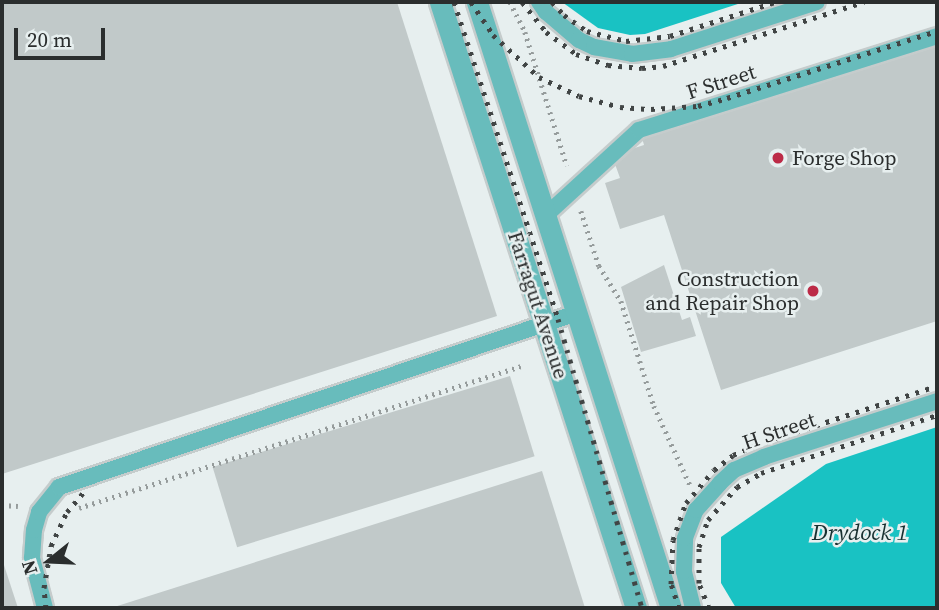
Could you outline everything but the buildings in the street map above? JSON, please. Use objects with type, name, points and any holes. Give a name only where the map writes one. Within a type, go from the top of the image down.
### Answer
[{"type":"street","name":"Farragut Avenue","points":[[440,2],[636,608]]},
{"type":"street","name":"Farragut Avenue","points":[[477,2],[577,313],[684,605]]},
{"type":"lane","points":[[539,2],[546,12],[579,40],[614,52],[632,54],[671,49],[817,2]]},
{"type":"lane","name":"F Street","points":[[545,216],[639,130],[937,36]]},
{"type":"lane","points":[[45,608],[32,558],[34,530],[43,507],[59,488],[577,313]]},
{"type":"lane","name":"H Street","points":[[684,605],[684,545],[699,505],[720,483],[748,463],[937,401]]},
{"type":"path","points":[[510,2],[525,32],[599,267],[621,301],[654,406],[699,505]]},
{"type":"path","points":[[2,505],[76,509],[522,366]]},
{"type":"water","points":[[562,2],[744,2],[645,34],[630,35],[598,28]]},
{"type":"water","name":"Drydock 1","points":[[937,427],[937,606],[736,608],[721,583],[721,537],[826,464]]},
{"type":"railway","points":[[454,2],[558,319],[642,608]]},
{"type":"railway","points":[[471,2],[493,35],[539,77],[579,96],[620,107],[651,109],[698,106],[937,31]]},
{"type":"railway","points":[[522,2],[546,32],[576,54],[608,65],[642,68],[663,66],[864,2]]},
{"type":"railway","points":[[552,2],[564,15],[587,31],[626,41],[670,36],[775,2]]},
{"type":"railway","points":[[679,608],[671,584],[673,540],[686,503],[714,470],[733,455],[756,445],[937,386]]},
{"type":"railway","points":[[709,608],[699,583],[699,547],[708,520],[737,487],[761,473],[937,415]]},
{"type":"railway","points":[[46,608],[44,588],[51,546],[67,512],[83,493]]},
{"type":"place","name":"Forge Shop","points":[[778,158]]},
{"type":"place","name":"Construction and Repair Shop","points":[[813,291]]}]
